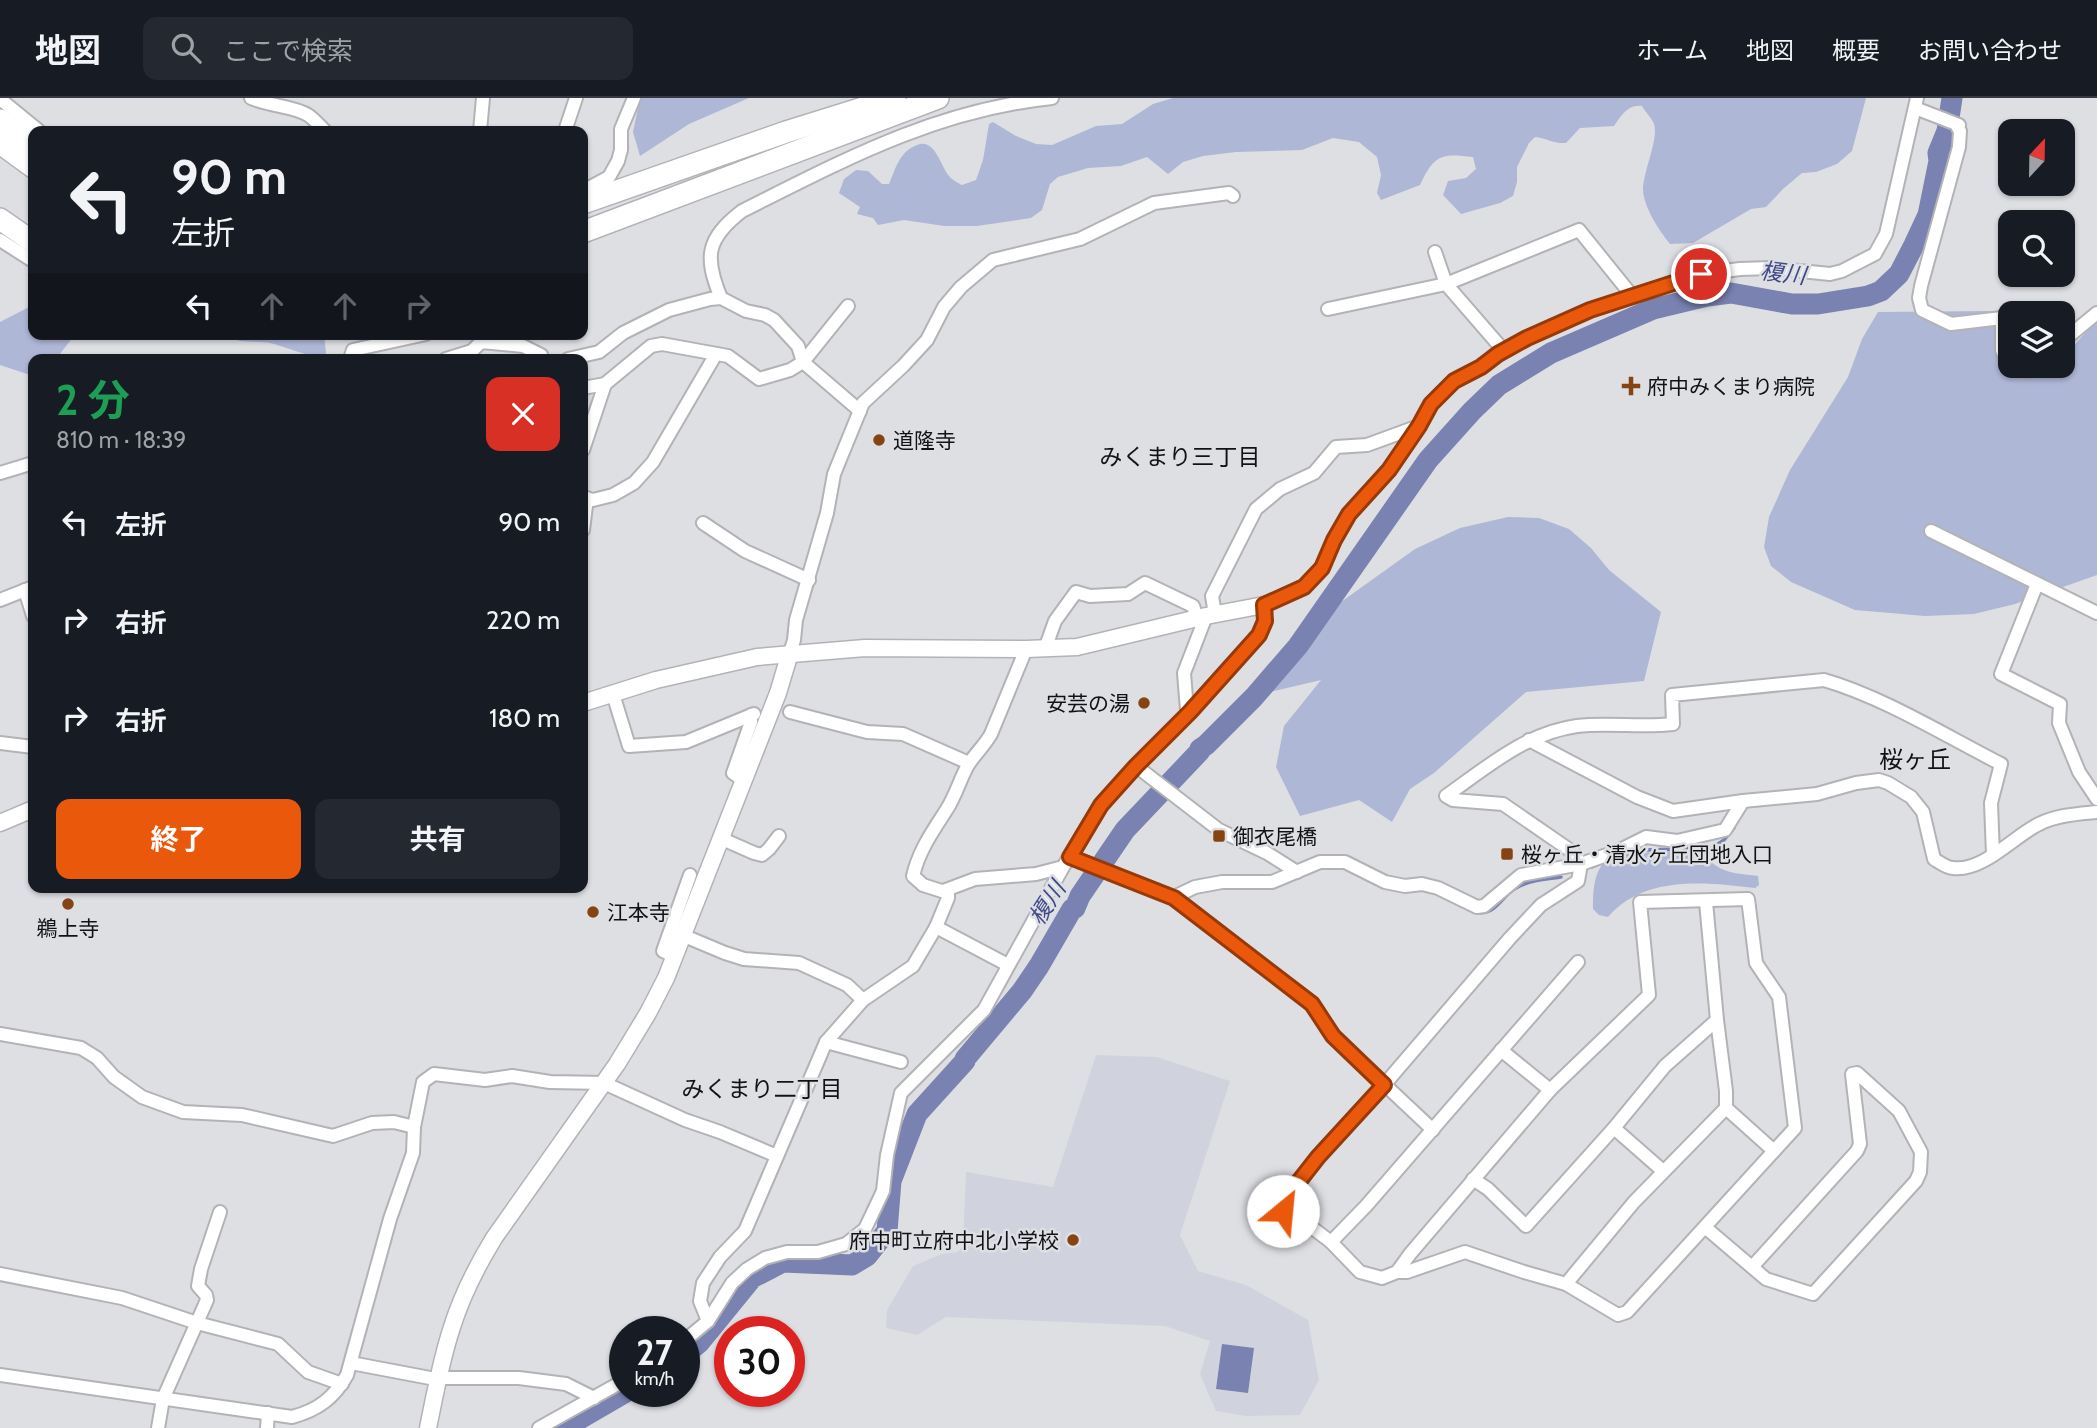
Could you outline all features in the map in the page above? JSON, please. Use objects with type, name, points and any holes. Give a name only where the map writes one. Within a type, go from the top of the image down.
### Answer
[{"type":"highway","points":[[588,201],[786,132],[895,98]]},
{"type":"highway","points":[[588,230],[937,98]]},
{"type":"highway","points":[[3,106],[28,135]]},
{"type":"highway","points":[[0,143],[28,163]]},
{"type":"highway","points":[[588,237],[724,178]]},
{"type":"highway","points":[[0,207],[28,226]]},
{"type":"highway","points":[[0,219],[28,239]]},
{"type":"street","points":[[251,98],[265,104],[281,103],[309,115],[320,126]]},
{"type":"street","points":[[480,126],[483,98]]},
{"type":"street","points":[[567,126],[576,98]]},
{"type":"street","points":[[588,188],[610,177],[621,150],[621,129],[634,98]]},
{"type":"street","points":[[860,411],[803,362],[798,345],[774,320],[765,315],[746,312],[722,298],[712,276],[710,258],[715,240],[725,224],[742,211],[865,149],[963,115],[1052,98]]},
{"type":"street","points":[[588,702],[656,680],[740,660],[790,653],[865,648],[1077,647],[1264,605],[1304,587],[1322,568],[1349,514],[1389,470],[1431,404],[1454,381],[1504,351],[1590,310],[1701,274],[1771,268],[1830,274],[1842,271],[1875,254],[1886,234],[1916,103],[1959,125],[1960,131],[1959,148],[1921,286],[1919,298],[1922,310],[1951,324],[1998,318]]},
{"type":"street","points":[[428,1428],[448,1341],[460,1305],[481,1260],[604,1083],[648,1013],[674,956],[778,693],[827,513],[834,474],[863,403],[926,340],[944,307],[961,287],[993,260],[1080,239],[1154,203],[1229,193],[1233,196]]},
{"type":"street","points":[[1328,309],[1446,284],[1579,230],[1633,297]]},
{"type":"street","points":[[0,240],[28,258]]},
{"type":"street","points":[[1435,253],[1446,284],[1504,351]]},
{"type":"street","points":[[588,354],[599,352],[623,332],[669,310],[722,298]]},
{"type":"street","points":[[588,387],[605,384],[651,346],[662,344],[727,356],[759,379],[790,370],[803,362],[848,306]]},
{"type":"street","points":[[2075,331],[2097,313]]},
{"type":"street","points":[[352,354],[353,350],[399,340]]},
{"type":"street","points":[[457,354],[475,346],[523,346],[537,354]]},
{"type":"street","points":[[588,499],[613,495],[634,483],[653,462],[716,354]]},
{"type":"street","points":[[588,435],[605,384]]},
{"type":"street","points":[[1190,712],[1187,710],[1184,673],[1212,596],[1256,509],[1280,489],[1314,472],[1336,447],[1367,445],[1419,426]]},
{"type":"street","points":[[0,473],[28,465]]},
{"type":"street","points":[[703,523],[746,551],[809,580]]},
{"type":"street","points":[[1931,531],[2097,613]]},
{"type":"street","points":[[1045,649],[1055,621],[1076,592],[1090,596],[1128,594],[1145,583],[1193,606],[1206,616]]},
{"type":"street","points":[[2037,584],[2001,674],[2060,704],[2059,723],[2079,772],[2097,799]]},
{"type":"street","points":[[0,600],[28,588]]},
{"type":"street","points":[[700,1328],[708,1321],[732,1283],[747,1269],[765,1258],[787,1252],[818,1252],[846,1244],[865,1229],[883,1191],[887,1154],[901,1093],[984,1010],[1066,862],[1101,805],[1259,635],[1265,621],[1264,605]]},
{"type":"street","points":[[708,1321],[700,1301],[703,1283],[720,1257],[746,1231],[826,1042],[863,1000],[913,966],[936,927],[948,893],[923,885],[913,876],[916,862],[957,790],[969,763],[991,734],[1026,649]]},
{"type":"street","points":[[1397,1272],[1409,1254],[1550,1090],[1649,995],[1640,902],[1748,899],[1756,963],[1779,997],[1795,1128],[1627,1312],[1618,1315],[1566,1284],[1465,1252],[1382,1278],[1360,1272],[1331,1242],[1306,1223],[1283,1211],[1282,1203],[1318,1157],[1534,913],[1578,881],[1581,864],[1574,853],[1503,804],[1453,800],[1446,796],[1504,754],[1548,731],[1579,726],[1673,724],[1672,695],[1824,680],[1844,685],[1878,700],[2001,764],[1991,803],[1993,855]]},
{"type":"street","points":[[613,694],[629,747],[686,742],[752,714],[733,773],[743,780]]},
{"type":"street","points":[[790,712],[867,732],[903,734],[969,763]]},
{"type":"street","points":[[1529,740],[1637,797],[1672,811],[1817,794],[1856,783],[1879,780],[1911,797],[1923,812],[1934,859],[1952,869],[1972,866],[1993,855],[2037,824],[2057,817],[2097,812]]},
{"type":"street","points":[[0,743],[28,746]]},
{"type":"street","points":[[1136,766],[1219,830],[1267,853],[1297,872]]},
{"type":"street","points":[[1174,898],[1195,887],[1223,882],[1272,882],[1320,862],[1345,862],[1385,883],[1438,887],[1477,907],[1484,906],[1521,875],[1581,864],[1618,851],[1646,837],[1677,841],[1725,830],[1743,801]]},
{"type":"street","points":[[0,823],[28,811]]},
{"type":"street","points":[[720,838],[762,855],[779,836]]},
{"type":"street","points":[[943,891],[975,879],[1036,874],[1066,862],[1174,898],[1312,1004],[1333,1036],[1433,1130]]},
{"type":"street","points":[[674,956],[663,951],[690,875]]},
{"type":"street","points":[[1566,1284],[1598,1242],[1726,1108],[1706,902]]},
{"type":"street","points":[[936,927],[1008,965]]},
{"type":"street","points":[[682,935],[744,959],[799,963],[847,985],[863,1000]]},
{"type":"street","points":[[1331,1242],[1366,1206],[1578,962]]},
{"type":"street","points":[[1473,1180],[1488,1189],[1527,1226],[1665,1066],[1717,1020]]},
{"type":"street","points":[[0,1034],[81,1048],[97,1058],[114,1077],[142,1097],[183,1112],[242,1115],[333,1136],[372,1123],[394,1122],[414,1127]]},
{"type":"street","points":[[826,1042],[901,1062]]},
{"type":"street","points":[[1501,1050],[1550,1090]]},
{"type":"street","points":[[1706,1228],[1766,1279],[1812,1294],[1916,1181],[1920,1172],[1921,1152],[1899,1111],[1857,1073],[1852,1074],[1860,1144],[1857,1151],[1752,1267]]},
{"type":"street","points":[[0,1375],[292,1417],[313,1411],[342,1384],[351,1363],[390,1219],[413,1153],[414,1127],[424,1082],[433,1074],[485,1080],[512,1076],[550,1082],[604,1083],[685,1120],[778,1156]]},
{"type":"street","points":[[1726,1108],[1774,1151]]},
{"type":"street","points":[[1614,1128],[1663,1171]]},
{"type":"street","points":[[158,1428],[163,1399],[207,1300],[198,1286],[220,1212]]},
{"type":"street","points":[[0,1273],[122,1298],[197,1323],[278,1344],[309,1371],[342,1384]]},
{"type":"street","points":[[351,1363],[430,1378],[519,1378],[566,1384],[594,1398]]},
{"type":"street","points":[[539,1428],[609,1389]]},
{"type":"street","points":[[267,1428],[268,1413]]},
{"type":"shaded area","points":[[640,98],[749,98],[689,124],[640,156],[633,132]]},
{"type":"shaded area","points":[[1173,98],[1866,98],[1852,151],[1837,164],[1816,172],[1802,173],[1766,207],[1751,209],[1693,243],[1670,244],[1646,204],[1643,190],[1655,130],[1642,106],[1629,109],[1614,126],[1580,128],[1566,143],[1535,137],[1517,167],[1513,196],[1500,203],[1461,214],[1443,195],[1448,181],[1466,178],[1476,169],[1473,157],[1453,155],[1440,158],[1430,167],[1420,185],[1381,200],[1377,193],[1381,175],[1377,157],[1359,142],[1333,138],[1302,150],[1203,156],[1183,162],[1168,174],[1147,157],[1121,166],[1088,168],[1058,177],[1050,184],[1042,210],[1031,218],[977,226],[944,226],[904,220],[878,225],[873,218],[857,214],[860,207],[839,193],[844,179],[856,170],[868,171],[882,184],[889,184],[902,156],[911,148],[923,144],[933,149],[953,180],[962,185],[976,180],[983,160],[989,124],[993,122],[1036,144],[1052,145],[1096,126],[1122,124],[1153,104]]},
{"type":"shaded area","points":[[28,308],[28,340],[71,340],[60,354],[28,354],[27,374],[0,365],[0,322]]},
{"type":"shaded area","points":[[1990,311],[1998,316],[1998,378],[2075,378],[2075,344],[2097,322],[2097,575],[2015,604],[1974,614],[1925,616],[1855,610],[1791,582],[1771,566],[1764,547],[1769,517],[1790,470],[1848,377],[1862,339],[1878,312]]},
{"type":"shaded area","points":[[236,340],[325,340],[326,353],[305,354],[274,344]]},
{"type":"shaded area","points":[[1508,517],[1539,518],[1569,529],[1591,548],[1609,570],[1661,612],[1644,681],[1526,692],[1434,773],[1410,789],[1392,822],[1359,800],[1300,816],[1276,767],[1284,726],[1321,680],[1241,699],[1313,622],[1415,549],[1460,528]]},
{"type":"shaded area","points":[[1692,849],[1725,870],[1758,876],[1759,885],[1755,888],[1677,884],[1639,894],[1623,903],[1608,917],[1599,915],[1593,909],[1596,878],[1605,862],[1633,854]]},
{"type":"shaded area","name":"府中町立府中北小学校","points":[[1096,1055],[1157,1057],[1230,1081],[1180,1235],[1198,1271],[1246,1285],[1308,1320],[1319,1380],[1300,1415],[1246,1416],[1216,1411],[1200,1374],[1210,1341],[1165,1326],[946,1317],[917,1335],[886,1328],[887,1310],[913,1266],[942,1254],[958,1252],[963,1245],[966,1172],[1053,1187]]},
{"type":"shaded area","points":[[1222,1344],[1254,1348],[1248,1393],[1216,1389]]},
{"type":"waterway","name":"榎川","points":[[700,1342],[752,1278],[783,1262],[852,1265],[867,1256],[887,1231],[891,1181],[917,1114],[1022,991],[1080,896],[1125,830],[1200,749],[1254,697],[1298,646],[1428,460],[1472,411],[1499,385],[1551,353],[1653,309],[1731,293],[1792,304],[1818,304],[1868,296],[1881,291],[1899,274],[1928,215],[1939,161],[1938,153],[1947,131],[1952,98]]},
{"type":"waterway","points":[[1622,855],[1645,850],[1712,848],[1724,840],[1734,828]]},
{"type":"waterway","points":[[1592,867],[1602,863]]},
{"type":"waterway","points":[[1474,911],[1487,912],[1521,885],[1561,877]]},
{"type":"waterway","name":"榎川","points":[[564,1428],[609,1402]]},
{"type":"place","name":"府中みくまり病院","points":[[1631,386]]},
{"type":"place","name":"道隆寺","points":[[879,440]]},
{"type":"place","name":"安芸の湯","points":[[1144,703]]},
{"type":"place","name":"御衣尾橋","points":[[1219,836]]},
{"type":"place","name":"桜ヶ丘・清水ヶ丘団地入口","points":[[1507,854]]},
{"type":"place","name":"鵜上寺","points":[[68,904]]},
{"type":"place","name":"江本寺","points":[[593,912]]},
{"type":"place","name":"府中町立府中北小学校","points":[[1073,1240]]},
{"type":"district","name":"みくまり三丁目","points":[[1180,457]]},
{"type":"district","name":"桜ヶ丘","points":[[1915,759]]},
{"type":"district","name":"みくまり二丁目","points":[[762,1089]]},
{"type":"route","points":[[1283,1211],[1282,1203],[1318,1157],[1384,1085],[1333,1036],[1312,1004],[1174,898],[1070,857],[1101,805],[1259,635],[1265,621],[1264,605],[1304,587],[1322,568],[1349,514],[1389,470],[1431,404],[1454,381],[1527,338],[1590,310],[1701,274]]}]
